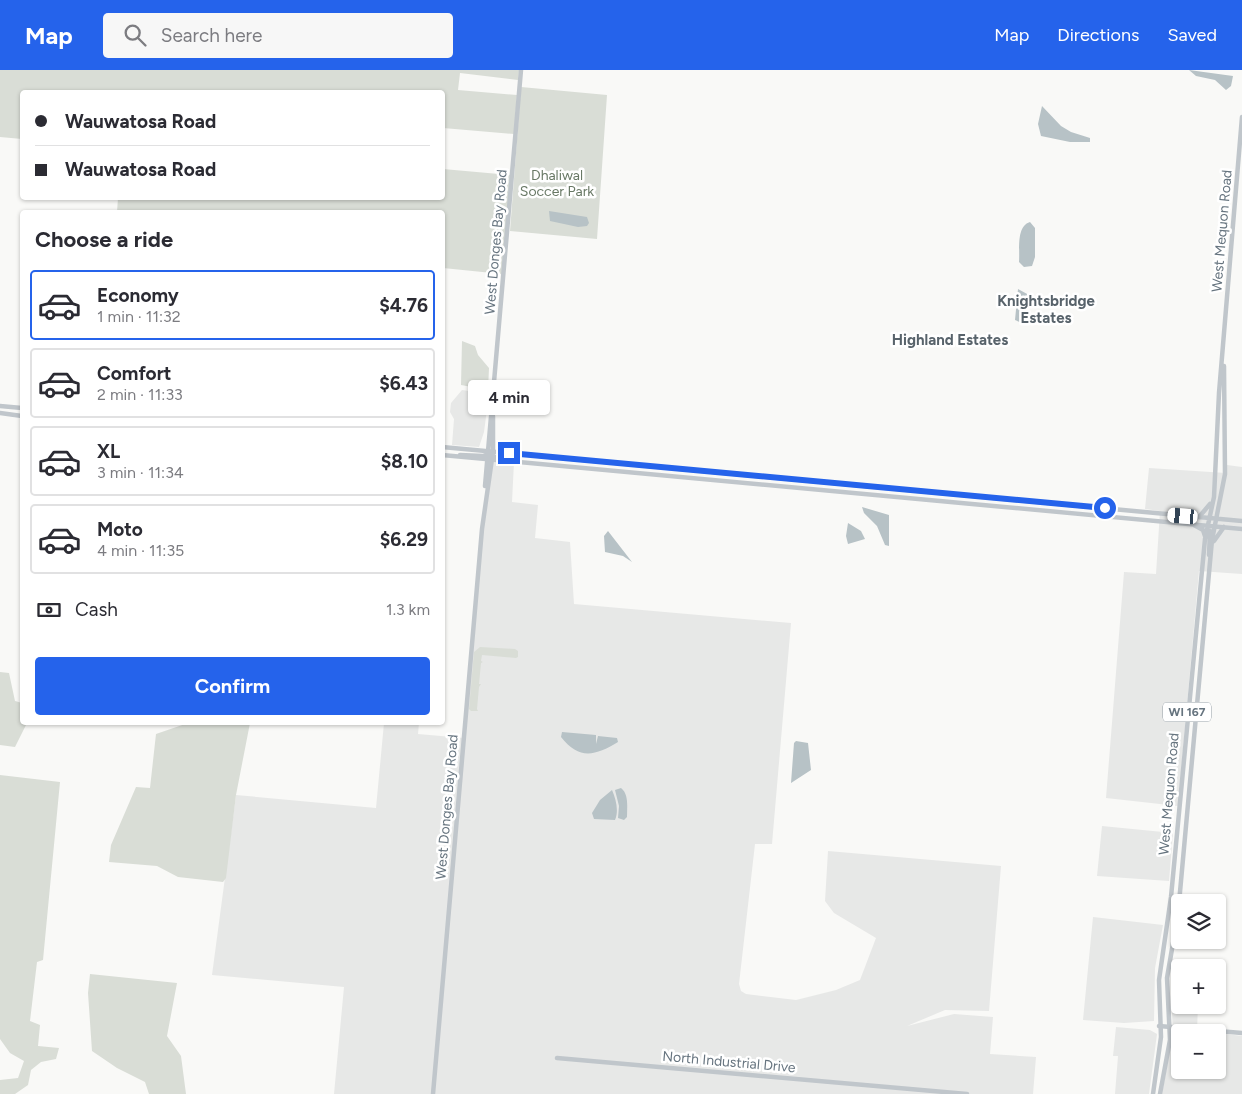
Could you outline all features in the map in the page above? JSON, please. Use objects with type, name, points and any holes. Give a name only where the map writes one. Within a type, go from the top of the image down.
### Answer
[{"type":"main road","name":"West Donges Bay Road","points":[[433,1094],[493,416],[521,70]]},
{"type":"main road","name":"West Mequon Road","points":[[1160,1094],[1168,1055],[1170,1026],[1167,978],[1178,914],[1210,561],[1211,503],[1214,497],[1218,393],[1224,347],[1242,117]]},
{"type":"main road","name":"West Mequon Road","points":[[1153,1094],[1160,1048],[1159,980],[1173,874],[1206,537],[1219,506],[1226,458],[1224,347]]},
{"type":"main road","points":[[0,406],[20,408]]},
{"type":"main road","points":[[0,414],[20,416]]},
{"type":"main road","points":[[445,448],[489,455],[1193,524],[1230,520],[1242,522]]},
{"type":"main road","points":[[445,455],[521,454],[1197,517],[1224,527],[1242,529]]},
{"type":"main road","points":[[1210,561],[1208,553],[1214,497],[1220,497]]},
{"type":"main road","points":[[1197,517],[1202,515],[1211,503]]},
{"type":"main road","points":[[1219,506],[1220,513],[1230,520]]},
{"type":"main road","points":[[1164,521],[1242,522]]},
{"type":"main road","points":[[1193,524],[1203,530],[1206,537]]},
{"type":"main road","points":[[1211,549],[1216,535],[1224,527]]},
{"type":"main road","points":[[1180,799],[1189,799]]},
{"type":"main road","points":[[1173,874],[1181,875]]},
{"type":"main road","points":[[1159,1026],[1242,1033]]},
{"type":"main road","name":"North Industrial Drive","points":[[557,1058],[967,1094]]},
{"type":"shaded area","points":[[1189,70],[1233,76],[1231,86],[1226,90],[1215,80],[1196,76]]},
{"type":"shaded area","points":[[1042,106],[1061,126],[1071,132],[1090,138],[1090,142],[1070,142],[1041,136],[1038,124]]},
{"type":"shaded area","points":[[549,211],[587,217],[589,223],[587,226],[578,227],[550,221]]},
{"type":"shaded area","points":[[1030,222],[1035,228],[1035,257],[1032,266],[1024,267],[1019,262],[1020,239],[1023,228]]},
{"type":"shaded area","points":[[1018,289],[1029,295],[1023,311],[1028,318],[1027,323],[1024,324],[1015,320]]},
{"type":"shaded area","points":[[462,390],[489,394],[484,432],[479,447],[452,445],[454,419],[450,412],[451,403]]},
{"type":"shaded area","points":[[486,459],[514,462],[512,502],[538,505],[535,538],[570,542],[574,604],[791,623],[772,844],[755,844],[739,984],[741,991],[746,994],[796,1000],[836,990],[860,980],[876,938],[834,913],[825,901],[828,851],[1001,866],[989,1011],[945,1010],[907,1026],[954,1014],[993,1017],[990,1054],[1036,1057],[1033,1094],[334,1094],[344,987],[212,975],[236,795],[376,808],[384,725],[419,725],[418,734],[464,738],[486,493]]},
{"type":"shaded area","points":[[1227,465],[1242,467],[1242,574],[1199,571],[1178,806],[1106,798],[1124,572],[1156,574],[1160,511],[1145,509],[1149,468],[1226,473]]},
{"type":"shaded area","points":[[862,507],[889,515],[889,546],[885,545],[877,526],[864,513]]},
{"type":"shaded area","points":[[848,523],[861,531],[865,539],[848,544],[846,536]]},
{"type":"shaded area","points":[[608,531],[632,562],[623,556],[605,552],[604,536]]},
{"type":"shaded area","points":[[562,732],[596,735],[596,744],[598,736],[617,738],[618,742],[595,753],[581,752],[574,749],[561,737]]},
{"type":"shaded area","points":[[796,741],[808,743],[811,770],[791,783],[794,743]]},
{"type":"shaded area","points":[[621,788],[627,801],[627,817],[624,820],[618,818],[619,806],[615,790]]},
{"type":"shaded area","points":[[612,790],[617,813],[615,820],[594,819],[592,813],[600,800]]},
{"type":"shaded area","points":[[1102,826],[1173,833],[1169,881],[1097,876]]},
{"type":"shaded area","points":[[1093,917],[1163,925],[1155,968],[1154,1021],[1124,1023],[1083,1020]]},
{"type":"shaded area","points":[[1172,1014],[1198,1014],[1197,1024],[1173,1024]]},
{"type":"shaded area","points":[[1116,1027],[1150,1030],[1157,1034],[1149,1094],[1115,1094],[1118,1056],[1113,1056]]},
{"type":"shaded area","points":[[1226,1034],[1242,1036],[1242,1094],[1162,1094],[1171,1043],[1171,1079],[1226,1079]]},
{"type":"green space","points":[[0,70],[519,70],[518,80],[460,73],[458,90],[517,95],[514,134],[445,128],[445,90],[20,90],[20,139],[0,137]]},
{"type":"green space","name":"Dhaliwal Soccer Park","points":[[521,87],[607,95],[597,239],[510,231]]},
{"type":"green space","points":[[445,169],[511,175],[502,274],[445,268],[445,210],[117,210],[118,200],[445,200]]},
{"type":"green space","points":[[462,341],[475,346],[478,355],[489,368],[488,390],[461,385]]},
{"type":"green space","points":[[480,647],[515,649],[518,651],[518,657],[482,655],[478,711],[471,711],[469,709],[474,652]]},
{"type":"green space","points":[[0,672],[9,673],[15,701],[20,702],[20,725],[26,725],[15,747],[0,745]]},
{"type":"green space","points":[[182,725],[250,725],[236,795],[226,878],[223,882],[178,877],[157,866],[109,862],[111,845],[136,787],[150,788],[156,734]]},
{"type":"green space","points":[[0,775],[60,782],[43,960],[37,962],[30,1021],[40,1025],[38,1046],[59,1048],[56,1059],[41,1062],[31,1070],[28,1085],[15,1094],[0,1094],[0,1080],[18,1078],[24,1061],[10,1053],[0,1039]]},
{"type":"green space","points":[[90,974],[177,983],[167,1036],[181,1056],[186,1094],[149,1094],[145,1082],[117,1068],[92,1051],[88,993]]},
{"type":"district","name":"Knightsbridge Estates","points":[[1046,310]]},
{"type":"district","name":"Highland Estates","points":[[950,340]]},
{"type":"route","points":[[509,453],[1105,508]]}]
